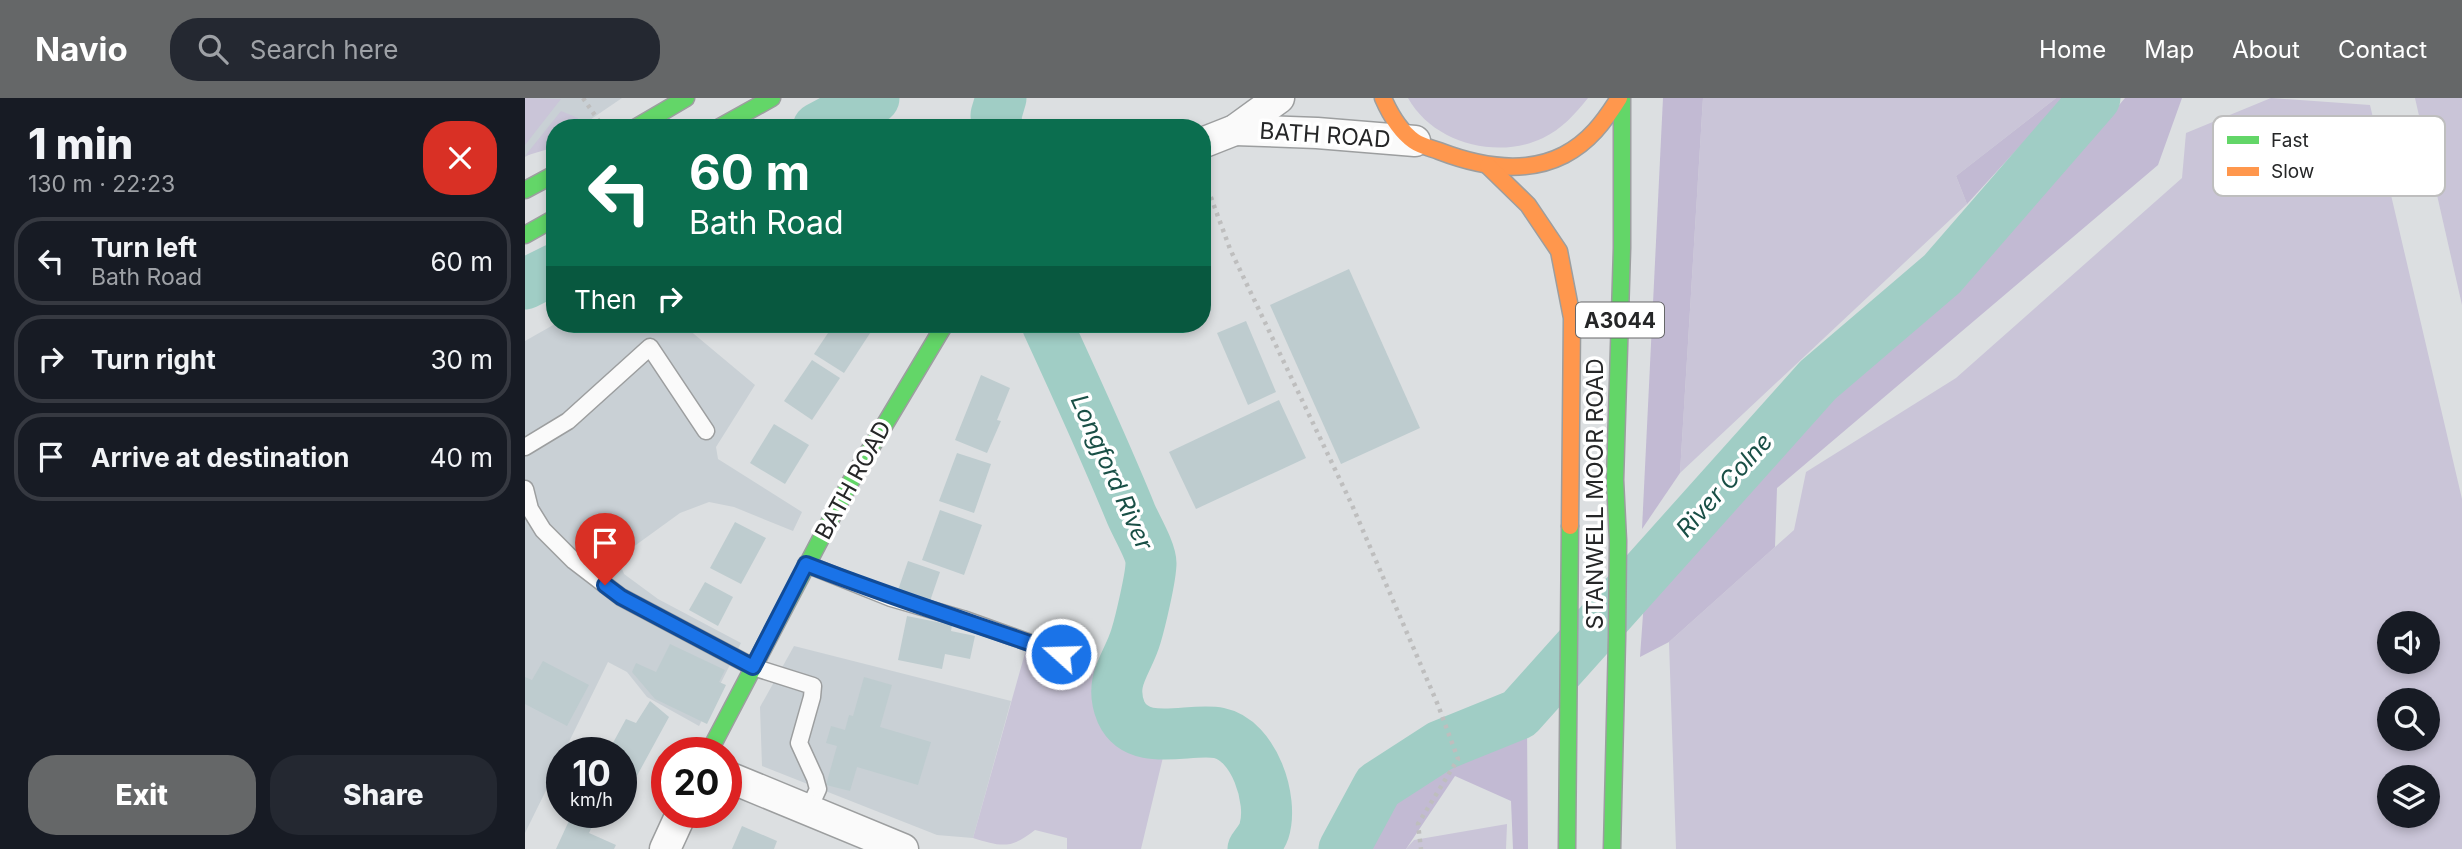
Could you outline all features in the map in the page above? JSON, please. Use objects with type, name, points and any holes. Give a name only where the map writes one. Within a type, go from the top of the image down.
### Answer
[{"type":"main road","points":[[650,119],[686,98]]},
{"type":"main road","points":[[734,119],[772,98]]},
{"type":"main road","points":[[1383,98],[1388,110],[1415,141],[1458,159],[1488,166],[1522,166],[1550,161],[1578,148],[1604,123],[1620,98]]},
{"type":"main road","name":"STANWELL MOOR ROAD","points":[[1612,849],[1618,638],[1615,480],[1622,248],[1620,98]]},
{"type":"main road","name":"STANWELL MOOR ROAD","points":[[1488,166],[1528,205],[1559,250],[1572,318],[1567,849]]},
{"type":"main road","points":[[525,190],[546,179]]},
{"type":"main road","points":[[525,234],[546,223]]},
{"type":"main road","name":"BATH ROAD","points":[[717,737],[806,564],[894,407],[939,333]]},
{"type":"street","name":"BATH ROAD","points":[[1211,139],[1235,130],[1279,98]]},
{"type":"street","name":"BATH ROAD","points":[[1235,130],[1415,141]]},
{"type":"street","points":[[742,783],[903,849]]},
{"type":"street","points":[[665,849],[675,828]]},
{"type":"lane","points":[[525,447],[568,421],[650,347],[706,431]]},
{"type":"lane","points":[[526,498],[543,530],[574,561],[621,597],[753,667],[813,686],[799,743],[818,789],[808,811]]},
{"type":"lane","points":[[806,564],[891,598],[963,619],[1061,654]]},
{"type":"path","points":[[583,98],[598,119]]},
{"type":"path","points":[[1211,197],[1230,249],[1352,505],[1458,759],[1418,824],[1421,849]]},
{"type":"shaded area","points":[[525,98],[622,98],[591,119],[546,119],[546,146],[525,157]]},
{"type":"shaded area","points":[[525,98],[561,99],[525,145]]},
{"type":"shaded area","points":[[1408,98],[1588,98],[1568,121],[1543,138],[1525,144],[1487,147],[1450,136],[1433,126],[1419,114]]},
{"type":"shaded area","points":[[1663,98],[1703,98],[1680,473],[1642,529]]},
{"type":"shaded area","points":[[1703,98],[2056,98],[1956,176],[1967,204],[1680,473]]},
{"type":"shaded area","points":[[2056,98],[2064,98],[1967,204],[1956,176]]},
{"type":"shaded area","points":[[2125,98],[2182,98],[2158,165],[1777,488],[1775,547],[1669,642],[1640,657],[1646,572],[2024,217]]},
{"type":"shaded area","points":[[2271,98],[2370,105],[2373,116],[2227,116]]},
{"type":"shaded area","points":[[2415,98],[2462,98],[2462,305],[2437,196],[2445,196],[2445,116],[2419,116]]},
{"type":"shaded area","points":[[561,111],[578,118],[578,119],[555,119]]},
{"type":"shaded area","points":[[2213,122],[2213,196],[2391,196],[2462,499],[2462,849],[1676,849],[1669,642],[1794,530],[1806,472],[1956,378],[2182,178],[2186,133]]},
{"type":"shaded area","points":[[546,130],[546,150],[525,156]]},
{"type":"shaded area","points":[[546,329],[546,333],[693,333],[755,385],[716,447],[718,459],[802,512],[793,531],[734,507],[709,502],[680,513],[618,558],[624,574],[658,599],[741,643],[699,726],[647,697],[627,672],[608,662],[571,737],[546,737],[546,790],[525,833],[525,341]]},
{"type":"shaded area","points":[[794,646],[1011,701],[973,838],[937,835],[762,766],[760,707]]},
{"type":"shaded area","points":[[1027,646],[1105,669],[1106,701],[1115,724],[1134,740],[1165,749],[1141,849],[1067,849],[1067,838],[1035,830],[1019,841],[1006,844],[973,838]]},
{"type":"shaded area","points":[[1527,726],[1528,849],[1513,849],[1511,801],[1455,776],[1406,849],[1369,849],[1388,809],[1478,743]]},
{"type":"shaded area","points":[[1507,824],[1506,849],[1406,849],[1414,840]]},
{"type":"building","points":[[1349,269],[1420,428],[1341,464],[1270,305]]},
{"type":"building","points":[[1246,321],[1276,392],[1248,405],[1217,333]]},
{"type":"building","points":[[828,333],[870,333],[844,373],[814,354]]},
{"type":"building","points":[[812,360],[840,378],[812,420],[784,401]]},
{"type":"building","points":[[981,375],[1010,388],[997,420],[1001,421],[987,453],[955,440]]},
{"type":"building","points":[[1279,400],[1306,458],[1196,509],[1169,452]]},
{"type":"building","points":[[774,424],[809,445],[785,484],[750,463]]},
{"type":"building","points":[[957,453],[991,464],[974,513],[939,501]]},
{"type":"building","points":[[940,510],[982,525],[964,575],[922,560]]},
{"type":"building","points":[[735,522],[766,538],[741,584],[710,568]]},
{"type":"building","points":[[908,561],[940,572],[929,604],[897,593]]},
{"type":"building","points":[[705,582],[733,597],[718,626],[689,610]]},
{"type":"building","points":[[907,616],[952,625],[951,631],[975,636],[970,659],[945,654],[942,669],[898,660]]},
{"type":"building","points":[[670,644],[725,670],[719,682],[726,685],[707,724],[655,699],[632,672],[636,663],[656,672]]},
{"type":"building","points":[[543,661],[589,685],[567,726],[525,704],[525,677],[532,680]]},
{"type":"building","points":[[864,677],[892,685],[880,727],[931,742],[918,785],[857,767],[850,791],[826,785],[837,746],[826,743],[831,726],[845,730],[849,715],[853,716]]},
{"type":"building","points":[[650,701],[669,717],[658,737],[651,737],[651,750],[637,776],[637,737],[616,737],[626,719],[636,723]]},
{"type":"building","points":[[742,826],[777,841],[774,849],[732,849]]},
{"type":"building","points":[[566,828],[591,828],[589,833],[616,845],[614,849],[556,849]]},
{"type":"waterway","points":[[835,119],[874,98]]},
{"type":"waterway","name":"Longford River","points":[[996,119],[1001,98]]},
{"type":"waterway","name":"River Colne","points":[[1344,849],[1378,786],[1440,746],[1519,714],[1818,380],[1942,274],[2095,98]]},
{"type":"waterway","points":[[525,284],[546,274]]},
{"type":"waterway","name":"Longford River","points":[[1051,333],[1146,545],[1151,563],[1138,630],[1118,681],[1121,712],[1129,723],[1139,730],[1165,734],[1219,733],[1242,747],[1258,773],[1266,804],[1264,831],[1253,849]]},
{"type":"traffic: fast","points":[[650,119],[686,98]]},
{"type":"traffic: fast","points":[[734,119],[772,98]]},
{"type":"traffic: fast","points":[[1612,849],[1617,638],[1618,541],[1615,480],[1622,248],[1622,98]]},
{"type":"traffic: fast","points":[[525,190],[546,179]]},
{"type":"traffic: fast","points":[[525,235],[546,223]]},
{"type":"traffic: fast","points":[[717,737],[851,481],[940,333]]},
{"type":"traffic: fast","points":[[1567,849],[1570,526]]},
{"type":"traffic: slow","points":[[1383,98],[1400,127],[1417,143],[1469,161],[1501,166],[1533,165],[1573,150],[1595,131],[1619,98]]},
{"type":"traffic: slow","points":[[1488,166],[1528,205],[1559,251],[1572,318],[1570,526]]},
{"type":"route","points":[[605,585],[621,597],[753,667],[806,564],[891,598],[963,619],[1061,654]]}]
